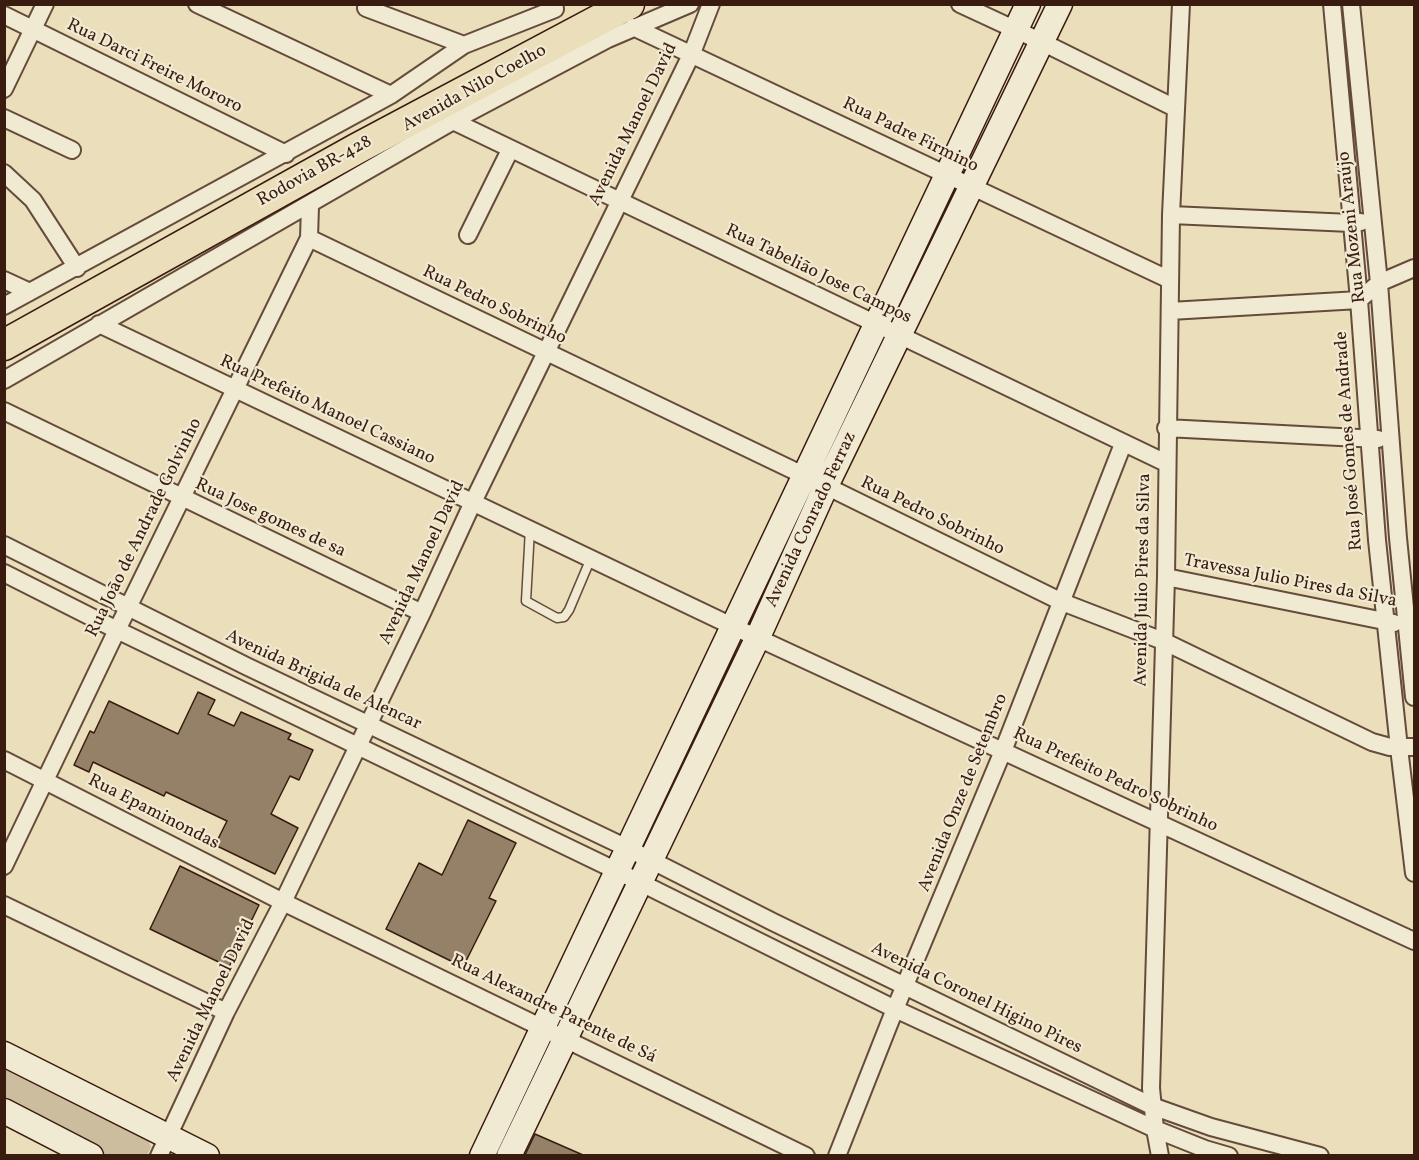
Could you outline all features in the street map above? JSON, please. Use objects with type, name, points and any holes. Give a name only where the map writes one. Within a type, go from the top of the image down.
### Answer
[{"type":"highway","name":"Rodovia BR-428","points":[[4,345],[568,35],[631,16]]},
{"type":"street","points":[[4,89],[45,4]]},
{"type":"street","points":[[197,4],[391,95]]},
{"type":"street","name":"Avenida Nilo Coelho","points":[[4,380],[310,206],[453,121],[608,39],[631,16],[690,4]]},
{"type":"street","name":"Avenida Manoel David","points":[[164,1147],[226,1012],[283,902],[473,502],[692,53],[711,4]]},
{"type":"street","points":[[960,4],[1175,108]]},
{"type":"street","name":"Avenida Conrado Ferraz","points":[[510,1155],[758,637],[792,561],[837,409],[1028,4]]},
{"type":"street","name":"Avenida Conrado Ferraz","points":[[485,1151],[769,552],[815,481],[860,418],[1060,4]]},
{"type":"street","name":"Avenida Julio Pires da Silva","points":[[1160,1155],[1152,1106],[1166,577],[1166,428],[1171,215],[1180,4]]},
{"type":"street","name":"Rua José Gomes de Andrade","points":[[1332,4],[1359,300],[1377,540],[1386,622],[1407,747],[1414,873]]},
{"type":"street","name":"Rua Mozeni Araújo","points":[[1351,4],[1379,283],[1391,438],[1406,539],[1407,624],[1414,697]]},
{"type":"street","points":[[554,7],[568,35]]},
{"type":"street","name":"Avenida Nilo Coelho","points":[[4,306],[391,95],[464,45],[554,7]]},
{"type":"street","points":[[366,9],[464,45]]},
{"type":"street","name":"Rua Darci Freire Mororo","points":[[4,15],[286,154]]},
{"type":"street","name":"Rua Padre Firmino","points":[[631,16],[692,53],[1170,280]]},
{"type":"street","points":[[4,118],[72,150]]},
{"type":"street","name":"Rua Tabelião Jose Campos","points":[[453,121],[1166,463]]},
{"type":"street","points":[[468,235],[510,150]]},
{"type":"street","points":[[4,173],[33,200],[77,268]]},
{"type":"street","name":"Rua João de Andrade Golvinho","points":[[4,866],[309,238],[310,206]]},
{"type":"street","points":[[1171,215],[1351,224],[1372,221]]},
{"type":"street","name":"Rua Pedro Sobrinho","points":[[309,238],[1062,602],[1163,641],[1372,742],[1390,747],[1407,747]]},
{"type":"street","points":[[911,253],[934,264]]},
{"type":"street","points":[[1170,311],[1359,300],[1379,283],[1414,268]]},
{"type":"street","points":[[4,280],[30,292]]},
{"type":"street","name":"Rua Prefeito Manoel Cassiano","points":[[99,324],[734,627]]},
{"type":"street","points":[[837,409],[860,418]]},
{"type":"street","name":"Rua Jose gomes de sa","points":[[4,411],[422,613]]},
{"type":"street","points":[[1166,428],[1370,440],[1391,438]]},
{"type":"street","name":"Avenida Onze de Setembro","points":[[837,1155],[895,1009],[1003,751],[1123,444]]},
{"type":"street","points":[[1377,540],[1406,539]]},
{"type":"street","points":[[9,547],[4,571],[117,630],[640,882],[895,1009],[1204,1152],[1229,1155]]},
{"type":"street","name":"Avenida Brigida de Alencar","points":[[9,547],[246,666],[627,848]]},
{"type":"street","points":[[769,552],[792,561]]},
{"type":"street","name":"Travessa Julio Pires da Silva","points":[[1166,577],[1386,622],[1407,624]]},
{"type":"street","name":"Rua Prefeito Pedro Sobrinho","points":[[734,627],[1414,942]]},
{"type":"street","points":[[237,687],[246,666]]},
{"type":"street","points":[[680,740],[703,749]]},
{"type":"street","name":"Rua Epaminondas","points":[[4,760],[283,902]]},
{"type":"street","points":[[510,819],[520,797]]},
{"type":"street","name":"Avenida Coronel Higino Pires","points":[[627,848],[773,922],[1152,1106],[1268,1149],[1320,1155]]},
{"type":"street","name":"Rua Alexandre Parente de Sá","points":[[283,902],[806,1155]]},
{"type":"street","points":[[4,905],[226,1012]]},
{"type":"street","points":[[764,943],[773,922]]},
{"type":"street","points":[[579,951],[603,960]]},
{"type":"street","points":[[1021,1068],[1030,1046]]},
{"type":"street","points":[[4,1054],[164,1147],[207,1155]]},
{"type":"street","points":[[4,1111],[91,1155]]},
{"type":"street","points":[[1204,1152],[1211,1127]]},
{"type":"street","points":[[485,1151],[510,1155]]},
{"type":"lane","points":[[530,530],[526,601],[557,618],[564,617],[569,610],[591,558]]},
{"type":"shaded area","points":[[4,1065],[146,1134],[151,1147],[147,1155],[107,1155],[5,1105]]},
{"type":"building","points":[[198,692],[215,700],[208,714],[234,726],[241,712],[291,734],[288,739],[313,750],[299,780],[290,776],[271,814],[298,828],[275,874],[215,845],[227,821],[166,792],[164,796],[93,762],[89,772],[74,765],[90,731],[94,733],[109,701],[178,734]]},
{"type":"building","points":[[468,820],[516,843],[489,898],[496,901],[463,967],[386,929],[419,863],[442,875]]},
{"type":"building","points":[[180,866],[259,905],[229,967],[150,929]]},
{"type":"building","points":[[535,1134],[583,1155],[525,1155]]}]
